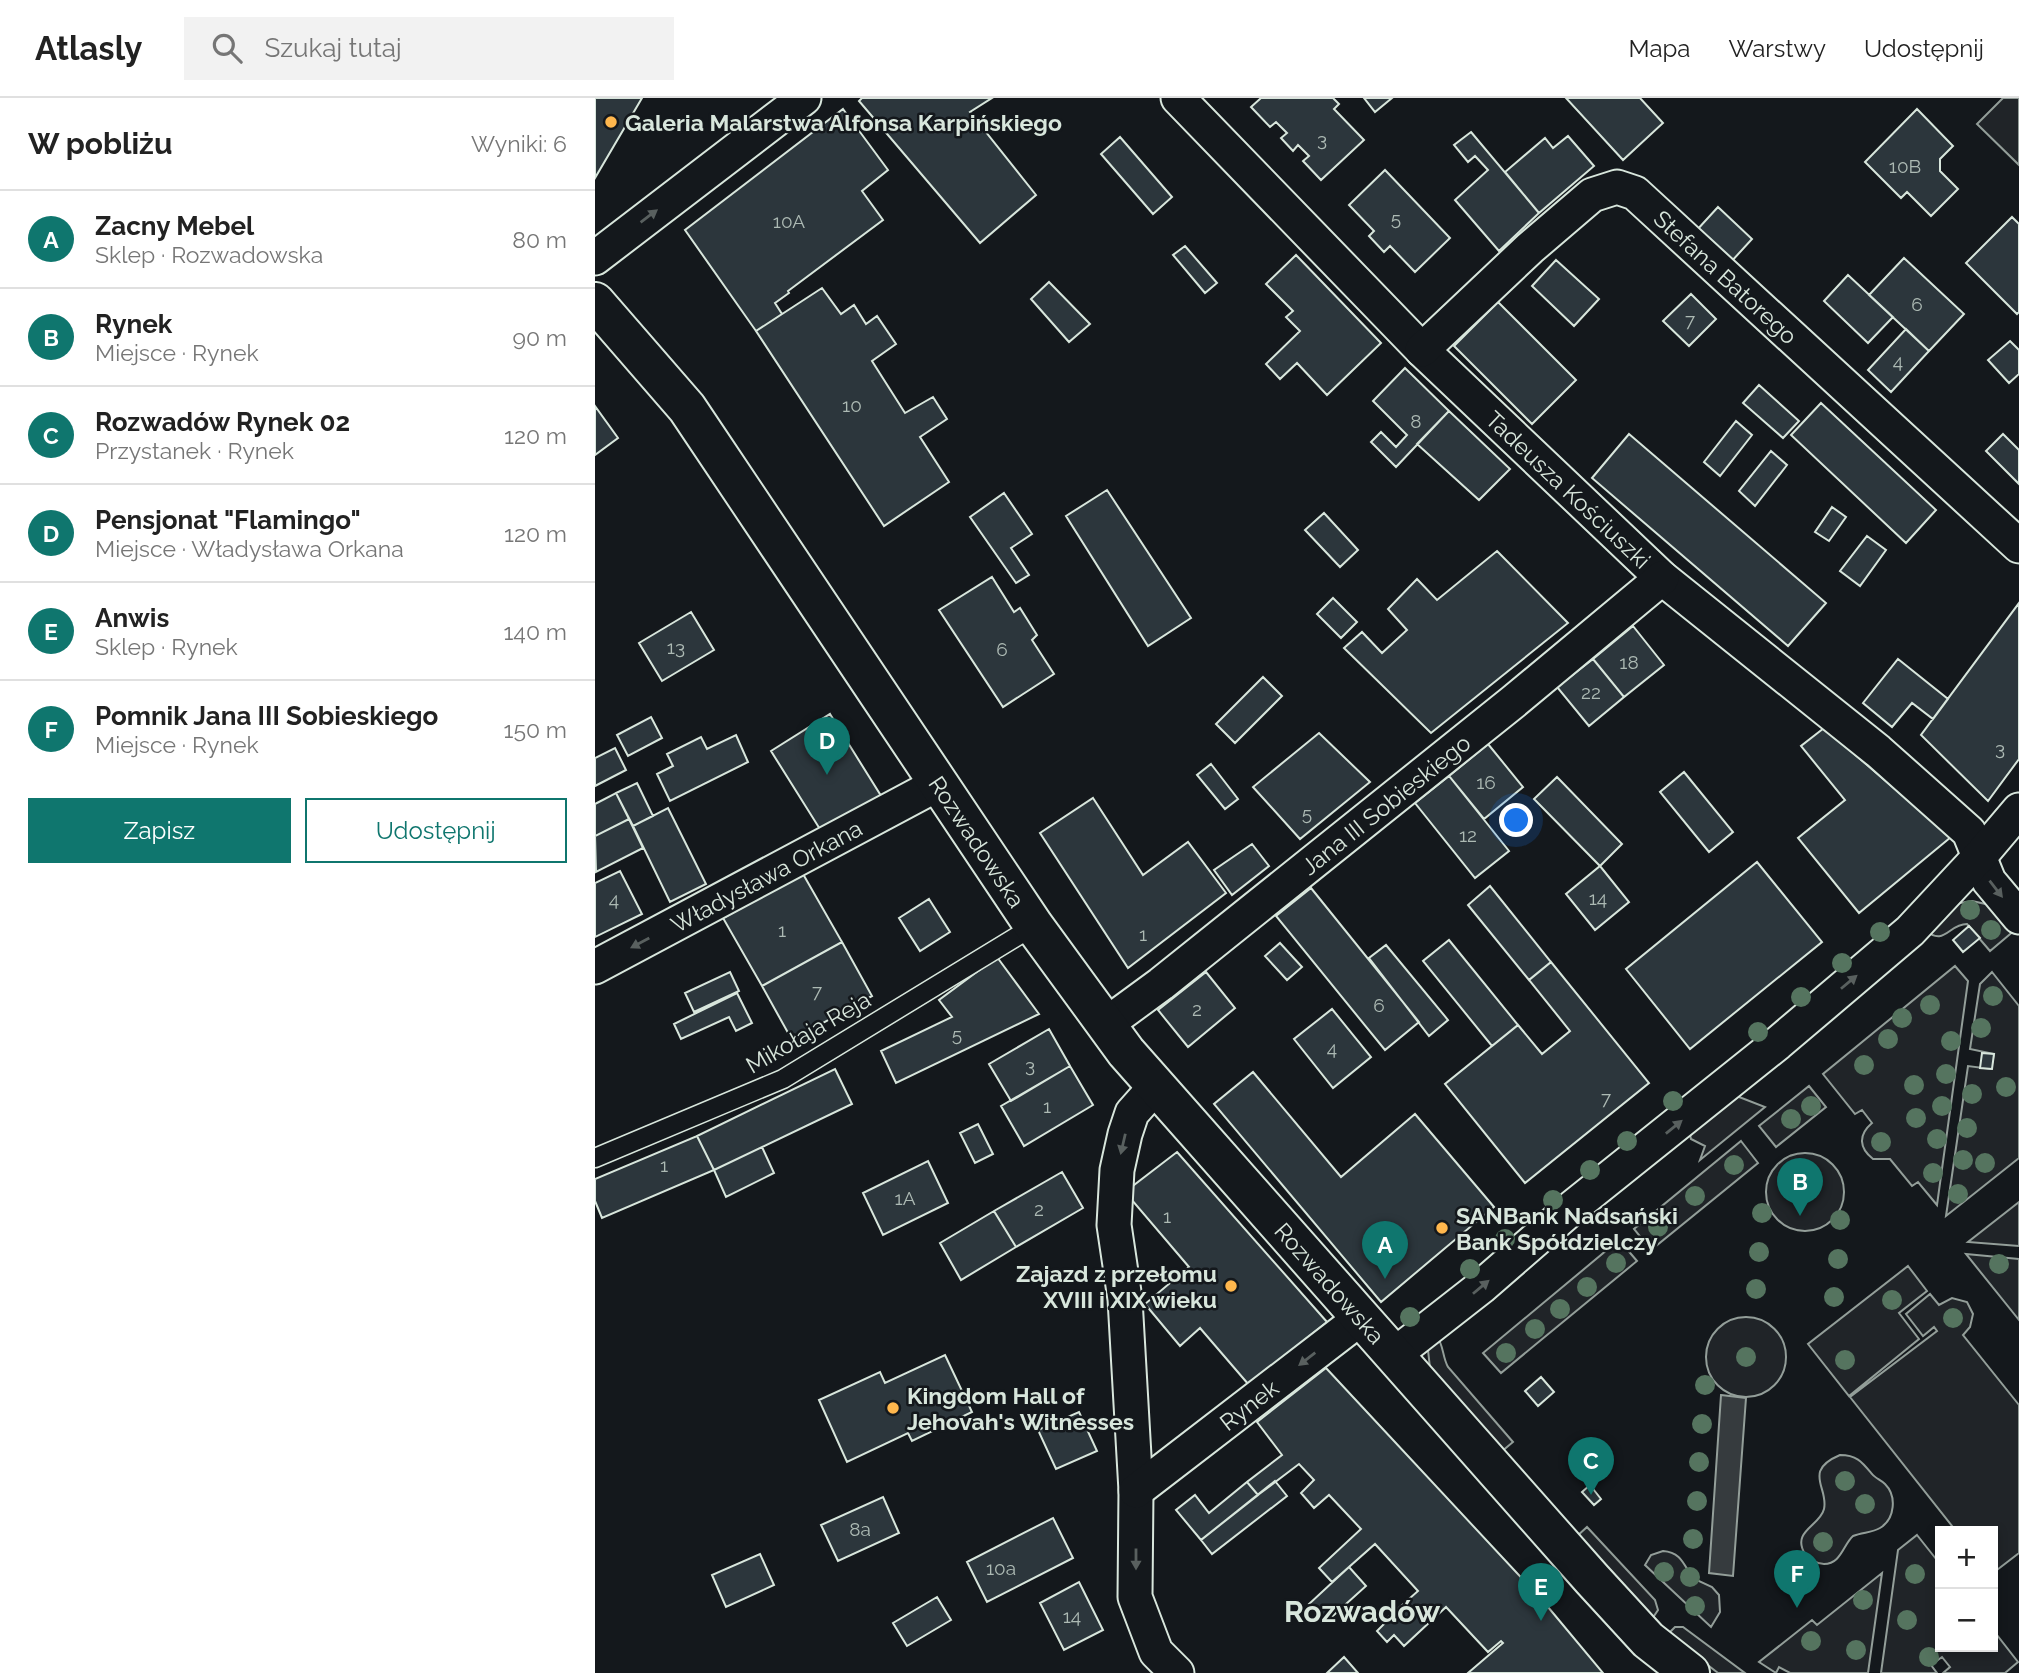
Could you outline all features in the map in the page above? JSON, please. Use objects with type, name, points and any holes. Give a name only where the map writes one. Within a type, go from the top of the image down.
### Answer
[{"type":"street","points":[[595,258],[804,98]]},
{"type":"street","name":"Tadeusza Kościuszki","points":[[1178,98],[1422,349],[1662,578],[1878,751],[1969,832],[1980,856]]},
{"type":"street","name":"Stefana Batorego","points":[[1422,349],[1530,248],[1592,195],[1617,187],[1635,193],[2019,546]]},
{"type":"street","name":"Rozwadowska","points":[[595,302],[687,408],[1034,926],[1105,1025],[1394,1355]]},
{"type":"street","name":"Jana III Sobieskiego","points":[[1105,1025],[1161,984],[1428,771],[1662,578]]},
{"type":"street","name":"Władysława Orkana","points":[[595,967],[938,784]]},
{"type":"street","points":[[1690,1673],[1648,1640],[1394,1355],[1481,1287],[1573,1207],[1778,1043],[1900,940],[1980,856],[2019,810]]},
{"type":"street","points":[[1980,856],[1989,881],[2019,918]]},
{"type":"street","points":[[1156,1086],[1132,1112],[1125,1134],[1118,1170],[1114,1225],[1125,1299],[1136,1491],[1135,1597],[1156,1652],[1178,1673]]},
{"type":"street","name":"Rynek","points":[[1136,1491],[1361,1318]]},
{"type":"lane","name":"Mikołaja Reja","points":[[595,1158],[783,1079],[1034,926]]},
{"type":"shaded area","points":[[2003,98],[2019,98],[2019,165],[1977,124]]},
{"type":"shaded area","points":[[1972,901],[1990,905],[2015,930],[1990,951],[1967,924],[1955,927],[1942,936],[1932,935],[1925,930],[1955,904]]},
{"type":"shaded area","points":[[1955,966],[1968,981],[1937,1205],[1918,1182],[1912,1186],[1890,1159],[1873,1159],[1868,1155],[1862,1137],[1872,1123],[1862,1110],[1855,1114],[1823,1074]]},
{"type":"shaded area","points":[[1992,972],[2019,1006],[2019,1158],[1946,1216],[1968,1066],[1991,1069],[1994,1054],[1970,1049],[1980,984]]},
{"type":"shaded area","points":[[1809,1086],[1826,1107],[1776,1147],[1759,1126]]},
{"type":"shaded area","points":[[1734,1095],[1765,1107],[1700,1160],[1705,1146],[1691,1139],[1689,1130]]},
{"type":"shaded area","points":[[1741,1141],[1758,1163],[1651,1250],[1634,1229]]},
{"type":"shaded area","points":[[1805,1153],[1820,1156],[1833,1164],[1841,1177],[1844,1192],[1841,1207],[1833,1220],[1820,1228],[1805,1231],[1790,1228],[1777,1220],[1769,1207],[1766,1192],[1769,1177],[1777,1164],[1790,1156]]},
{"type":"shaded area","points":[[2019,1202],[2019,1246],[1968,1242]]},
{"type":"shaded area","points":[[1619,1240],[1637,1261],[1501,1373],[1483,1353]]},
{"type":"shaded area","points":[[1966,1254],[2019,1259],[2019,1320]]},
{"type":"shaded area","points":[[1908,1266],[1927,1291],[1899,1313],[1919,1339],[1849,1396],[1808,1344]]},
{"type":"shaded area","points":[[1930,1294],[1939,1305],[1952,1298],[1967,1302],[1973,1314],[1970,1327],[1963,1335],[2019,1405],[2019,1553],[1998,1569],[1998,1526],[1952,1526],[1850,1397],[1937,1331],[1934,1327],[1923,1336],[1906,1314]]},
{"type":"shaded area","points":[[1738,1317],[1754,1317],[1775,1328],[1786,1349],[1786,1365],[1775,1386],[1754,1397],[1738,1397],[1724,1391],[1712,1379],[1706,1365],[1706,1349],[1712,1335],[1724,1323]]},
{"type":"shaded area","points":[[1436,1335],[1448,1367],[1513,1442],[1501,1452],[1430,1368],[1428,1350]]},
{"type":"shaded area","points":[[1721,1395],[1746,1398],[1733,1576],[1709,1573]]},
{"type":"shaded area","points":[[1840,1455],[1859,1460],[1885,1484],[1889,1489],[1893,1507],[1885,1524],[1877,1530],[1853,1536],[1834,1561],[1821,1564],[1805,1554],[1801,1540],[1824,1509],[1820,1480],[1822,1467]]},
{"type":"shaded area","points":[[1587,1527],[1655,1600],[1658,1610],[1652,1619],[1576,1537]]},
{"type":"shaded area","points":[[1917,1535],[1935,1558],[1935,1652],[1998,1652],[1998,1636],[2018,1662],[2005,1673],[1943,1673],[1950,1667],[1942,1657],[1931,1665],[1937,1673],[1881,1673],[1898,1550]]},
{"type":"shaded area","points":[[1663,1551],[1682,1560],[1689,1572],[1686,1577],[1688,1581],[1697,1580],[1712,1587],[1719,1595],[1720,1612],[1711,1627],[1645,1565],[1651,1555]]},
{"type":"shaded area","points":[[1882,1573],[1868,1673],[1790,1673],[1779,1667],[1776,1673],[1759,1662],[1812,1620],[1817,1625]]},
{"type":"shaded area","points":[[1675,1627],[1683,1627],[1745,1673],[1718,1673],[1668,1634]]},
{"type":"building","name":"Galeria Malarstwa Alfonsa Karpińskiego","points":[[595,98],[642,98],[595,178]]},
{"type":"building","points":[[862,98],[992,98],[970,112],[1036,195],[980,243],[859,101]]},
{"type":"building","points":[[1261,98],[1333,98],[1339,104],[1334,109],[1364,140],[1321,180],[1303,161],[1309,156],[1298,145],[1293,151],[1281,138],[1287,133],[1276,122],[1270,127],[1251,107]]},
{"type":"building","points":[[1364,98],[1392,98],[1375,112]]},
{"type":"building","points":[[1566,98],[1640,98],[1663,123],[1623,160]]},
{"type":"building","points":[[843,109],[888,170],[862,191],[883,220],[788,291],[789,293],[775,303],[782,314],[756,331],[685,230]]},
{"type":"building","points":[[1917,109],[1953,146],[1940,159],[1940,171],[1958,189],[1931,216],[1907,192],[1901,198],[1865,162]]},
{"type":"building","points":[[1471,132],[1539,213],[1499,251],[1455,200],[1488,170],[1475,156],[1468,162],[1454,145]]},
{"type":"building","points":[[1568,136],[1594,166],[1539,213],[1505,172],[1545,138],[1553,148]]},
{"type":"building","points":[[1120,137],[1172,197],[1153,214],[1101,154]]},
{"type":"building","points":[[1385,170],[1450,238],[1415,272],[1390,246],[1384,252],[1369,236],[1374,231],[1349,205]]},
{"type":"building","points":[[1718,207],[1752,239],[1730,263],[1696,231]]},
{"type":"building","points":[[2012,217],[2019,224],[2017,314],[1966,263]]},
{"type":"building","points":[[1185,246],[1217,283],[1205,293],[1173,255]]},
{"type":"building","points":[[1296,255],[1381,343],[1327,395],[1297,363],[1280,379],[1266,364],[1300,331],[1286,317],[1293,311],[1266,284]]},
{"type":"building","points":[[1904,258],[1964,314],[1929,351],[1869,295]]},
{"type":"building","points":[[1556,260],[1599,299],[1574,326],[1532,286]]},
{"type":"building","points":[[1848,275],[1893,317],[1868,343],[1824,301]]},
{"type":"building","points":[[1049,282],[1090,324],[1069,342],[1031,299]]},
{"type":"building","points":[[822,288],[841,314],[854,305],[866,324],[877,316],[896,344],[872,361],[905,413],[933,397],[947,419],[920,437],[949,482],[884,526],[756,331]]},
{"type":"building","points":[[1691,294],[1716,319],[1689,346],[1663,321]]},
{"type":"building","points":[[1498,302],[1576,380],[1532,424],[1454,346]]},
{"type":"building","points":[[1906,329],[1929,351],[1891,392],[1868,370]]},
{"type":"building","points":[[2010,341],[2019,350],[2019,374],[2009,383],[1988,360]]},
{"type":"building","points":[[1405,368],[1449,411],[1396,467],[1371,442],[1381,432],[1396,447],[1407,435],[1373,401]]},
{"type":"building","points":[[1759,385],[1799,421],[1783,438],[1743,403]]},
{"type":"building","points":[[1821,403],[1936,510],[1906,543],[1791,435]]},
{"type":"building","points":[[595,406],[618,438],[595,455]]},
{"type":"building","points":[[1449,411],[1510,469],[1479,500],[1417,444]]},
{"type":"building","points":[[1736,421],[1752,435],[1720,476],[1704,462]]},
{"type":"building","points":[[1629,434],[1826,603],[1788,646],[1592,478]]},
{"type":"building","points":[[2003,434],[2019,450],[2019,484],[1986,451]]},
{"type":"building","points":[[1771,451],[1787,465],[1755,506],[1739,491]]},
{"type":"building","points":[[1107,490],[1191,618],[1148,646],[1066,516]]},
{"type":"building","points":[[1004,493],[1032,534],[1011,548],[1029,575],[1016,583],[970,517]]},
{"type":"building","points":[[1832,507],[1846,517],[1829,541],[1815,532]]},
{"type":"building","points":[[1324,513],[1358,550],[1340,567],[1305,530]]},
{"type":"building","points":[[1867,536],[1886,550],[1860,586],[1840,571]]},
{"type":"building","points":[[1497,551],[1568,623],[1431,733],[1344,648],[1362,632],[1382,653],[1407,630],[1388,609],[1417,579],[1437,600]]},
{"type":"building","points":[[992,577],[1014,612],[1020,608],[1037,635],[1032,640],[1054,674],[1003,707],[939,610]]},
{"type":"building","points":[[1333,598],[1357,622],[1341,638],[1317,614]]},
{"type":"building","points":[[2019,603],[2019,759],[1988,801],[1921,735]]},
{"type":"building","points":[[691,612],[714,650],[662,681],[639,643]]},
{"type":"building","points":[[1633,626],[1664,665],[1624,697],[1593,659]]},
{"type":"building","points":[[1593,659],[1624,697],[1589,726],[1557,687]]},
{"type":"building","points":[[1898,659],[1948,699],[1933,719],[1912,703],[1892,727],[1863,703]]},
{"type":"building","points":[[1263,677],[1282,696],[1235,743],[1216,724]]},
{"type":"building","points":[[830,714],[883,799],[823,834],[771,751]]},
{"type":"building","points":[[651,717],[662,738],[628,756],[617,735]]},
{"type":"building","points":[[1824,728],[1951,837],[1859,913],[1798,838],[1845,800],[1801,746]]},
{"type":"building","points":[[1319,733],[1370,782],[1300,839],[1253,787]]},
{"type":"building","points":[[736,735],[748,762],[670,801],[657,774],[673,766],[667,754],[701,737],[707,749]]},
{"type":"building","points":[[1488,744],[1523,787],[1484,819],[1449,776]]},
{"type":"building","points":[[615,748],[626,770],[595,786],[595,758]]},
{"type":"building","points":[[1211,764],[1238,799],[1225,809],[1197,775]]},
{"type":"building","points":[[1684,772],[1733,832],[1709,852],[1660,792]]},
{"type":"building","points":[[1449,776],[1509,851],[1475,878],[1415,803]]},
{"type":"building","points":[[1557,777],[1622,844],[1600,866],[1534,799]]},
{"type":"building","points":[[637,783],[653,816],[633,826],[616,793]]},
{"type":"building","points":[[616,793],[629,819],[595,836],[595,804]]},
{"type":"building","points":[[1093,798],[1143,875],[1188,842],[1226,893],[1128,968],[1040,833]]},
{"type":"building","points":[[668,808],[706,884],[670,902],[633,826]]},
{"type":"building","points":[[629,819],[643,848],[596,872],[595,836]]},
{"type":"building","points":[[1252,844],[1269,866],[1232,895],[1214,870]]},
{"type":"building","points":[[1757,862],[1822,942],[1690,1049],[1626,969]]},
{"type":"building","points":[[1600,866],[1629,902],[1595,930],[1566,894]]},
{"type":"building","points":[[620,871],[642,914],[595,937],[595,883]]},
{"type":"building","points":[[803,874],[842,942],[762,986],[723,918]]},
{"type":"building","points":[[1490,886],[1551,962],[1529,980],[1468,905]]},
{"type":"building","points":[[1311,888],[1419,1022],[1385,1050],[1276,916]]},
{"type":"building","points":[[929,899],[950,932],[920,951],[899,918]]},
{"type":"building","points":[[1969,926],[1980,938],[1963,952],[1953,940]]},
{"type":"building","points":[[1449,940],[1518,1025],[1492,1046],[1423,961]]},
{"type":"building","points":[[842,942],[872,996],[792,1040],[762,986]]},
{"type":"building","points":[[1280,943],[1302,967],[1287,980],[1265,956]]},
{"type":"building","points":[[1386,945],[1448,1020],[1429,1036],[1369,958]]},
{"type":"building","points":[[997,957],[1039,1014],[896,1083],[881,1051],[952,1017],[939,1000]]},
{"type":"building","points":[[1551,962],[1649,1083],[1525,1183],[1445,1084],[1518,1025],[1542,1054],[1570,1031],[1529,980]]},
{"type":"building","points":[[730,972],[739,991],[694,1012],[685,993]]},
{"type":"building","points":[[1206,972],[1235,1008],[1188,1047],[1158,1010]]},
{"type":"building","points":[[737,993],[752,1023],[736,1031],[729,1017],[681,1039],[674,1024]]},
{"type":"building","points":[[1332,1009],[1371,1057],[1333,1088],[1294,1039]]},
{"type":"building","points":[[1049,1029],[1070,1066],[1011,1101],[989,1064]]},
{"type":"building","points":[[1982,1053],[1994,1054],[1992,1069],[1980,1068]]},
{"type":"building","points":[[1070,1066],[1093,1105],[1024,1146],[1001,1106]]},
{"type":"building","points":[[835,1069],[852,1104],[714,1170],[697,1136]]},
{"type":"building","points":[[1253,1072],[1341,1177],[1415,1114],[1494,1207],[1381,1302],[1214,1104]]},
{"type":"building","points":[[978,1124],[993,1154],[975,1163],[960,1133]]},
{"type":"building","points":[[697,1136],[714,1170],[602,1218],[595,1201],[595,1179]]},
{"type":"building","points":[[762,1147],[774,1173],[726,1197],[714,1170]]},
{"type":"building","name":"Zajazd z przełomu XVIII i XIX wieku","points":[[1177,1152],[1327,1322],[1249,1385],[1200,1328],[1180,1346],[1145,1304],[1189,1267],[1125,1192]]},
{"type":"building","points":[[928,1161],[948,1203],[883,1235],[863,1193]]},
{"type":"building","points":[[1062,1172],[1083,1208],[1016,1247],[994,1211]]},
{"type":"building","points":[[994,1211],[1016,1247],[961,1280],[940,1243]]},
{"type":"building","points":[[945,1355],[972,1412],[912,1441],[908,1433],[847,1462],[819,1400],[880,1372],[885,1383]]},
{"type":"building","points":[[1326,1368],[1543,1601],[1603,1673],[1468,1673],[1503,1643],[1501,1641],[1488,1652],[1446,1607],[1404,1646],[1394,1635],[1387,1642],[1377,1631],[1385,1623],[1383,1622],[1418,1591],[1375,1544],[1332,1582],[1319,1568],[1361,1529],[1329,1495],[1314,1508],[1301,1493],[1314,1480],[1299,1464],[1258,1495],[1247,1482],[1282,1455],[1257,1422]]},
{"type":"building","points":[[1541,1377],[1554,1392],[1538,1406],[1525,1391]]},
{"type":"building","points":[[1079,1412],[1097,1451],[1056,1469],[1038,1430]]},
{"type":"building","points":[[1275,1481],[1287,1496],[1212,1554],[1201,1540]]},
{"type":"building","points":[[1247,1482],[1258,1495],[1201,1540],[1176,1510],[1195,1495],[1209,1513]]},
{"type":"building","points":[[1590,1485],[1601,1499],[1594,1505],[1582,1492]]},
{"type":"building","points":[[883,1497],[899,1533],[838,1561],[821,1525]]},
{"type":"building","points":[[1053,1518],[1073,1558],[987,1602],[967,1562]]},
{"type":"building","points":[[760,1554],[774,1585],[726,1607],[712,1575]]},
{"type":"building","points":[[1349,1567],[1366,1586],[1326,1622],[1309,1604]]},
{"type":"building","points":[[1079,1582],[1103,1630],[1064,1650],[1040,1603]]},
{"type":"building","points":[[937,1597],[951,1620],[907,1646],[893,1623]]},
{"type":"building","points":[[1344,1657],[1358,1673],[1327,1673]]},
{"type":"place","name":"Galeria Malarstwa Alfonsa Karpińskiego","points":[[611,122]]},
{"type":"place","name":"Pensjonat \"Flamingo\"","points":[[827,775]]},
{"type":"place","name":"Rynek","points":[[1800,1216]]},
{"type":"place","name":"SANBank Nadsański Bank Spółdzielczy","points":[[1442,1228]]},
{"type":"place","name":"Zacny Mebel","points":[[1385,1279]]},
{"type":"place","name":"Zajazd z przełomu XVIII i XIX wieku","points":[[1231,1286]]},
{"type":"place","name":"Kingdom Hall of Jehovah's Witnesses","points":[[893,1408]]},
{"type":"place","name":"Rozwadów Rynek 02","points":[[1591,1495]]},
{"type":"place","name":"Pomnik Jana III Sobieskiego","points":[[1797,1608]]},
{"type":"place","name":"Anwis","points":[[1541,1621]]},
{"type":"district","name":"Rozwadów","points":[[1362,1611]]}]
